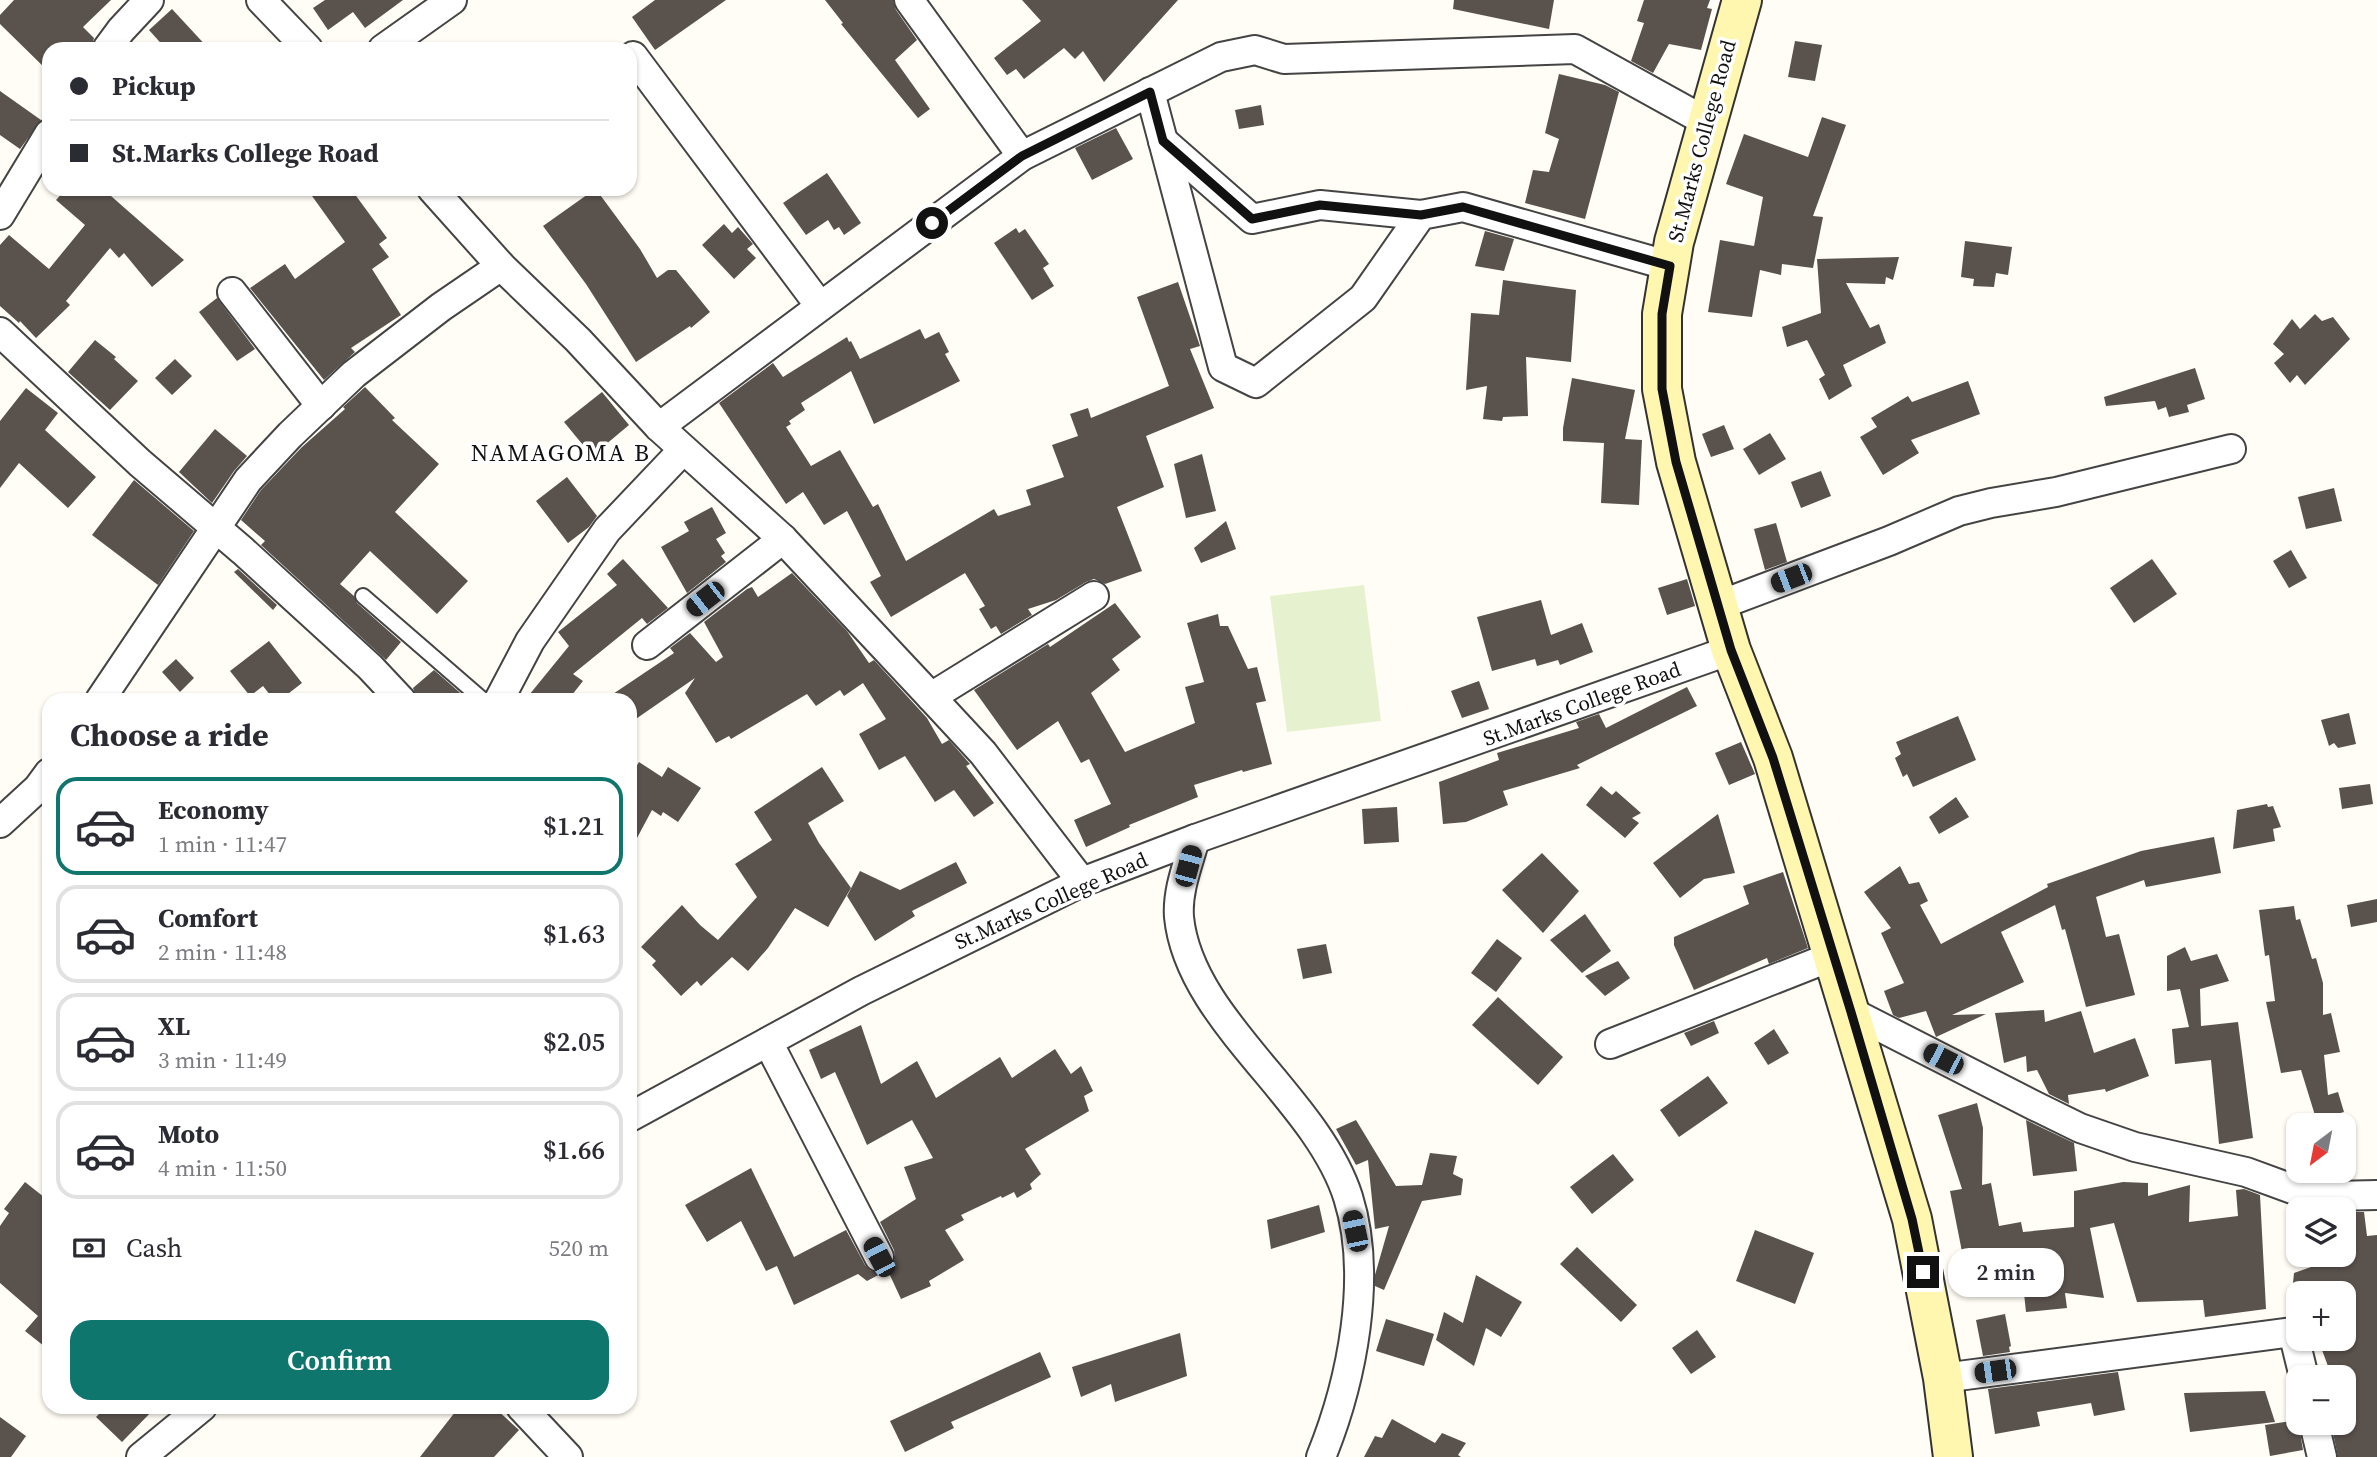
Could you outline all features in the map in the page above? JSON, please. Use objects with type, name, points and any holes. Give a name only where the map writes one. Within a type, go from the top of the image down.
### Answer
[{"type":"main road","name":"St.Marks College Road","points":[[1742,0],[1674,242],[1662,314],[1662,389],[1676,462],[1717,606],[1773,758],[1912,1219],[1943,1378],[1954,1457]]},
{"type":"street","points":[[112,42],[149,0]]},
{"type":"street","points":[[261,0],[301,42]]},
{"type":"street","points":[[393,42],[452,0]]},
{"type":"street","points":[[909,0],[1022,156]]},
{"type":"street","points":[[659,427],[1022,156],[1220,57],[1255,50],[1284,59],[1575,49],[1707,122]]},
{"type":"street","points":[[637,61],[820,306]]},
{"type":"street","points":[[1150,92],[1223,367],[1256,383],[1363,298],[1421,215]]},
{"type":"street","points":[[1163,141],[1252,219],[1320,205],[1421,215],[1463,207],[1670,266]]},
{"type":"street","points":[[0,215],[42,146]]},
{"type":"street","points":[[438,196],[501,266],[578,340],[659,427],[783,539],[932,696],[983,753],[1082,882]]},
{"type":"street","points":[[105,693],[248,480],[354,374],[441,307],[501,266]]},
{"type":"street","points":[[232,292],[321,406]]},
{"type":"street","points":[[0,332],[141,463],[370,667],[394,693]]},
{"type":"street","points":[[1717,606],[1959,512],[1991,503],[2056,492],[2231,449]]},
{"type":"street","points":[[503,693],[530,641],[607,530],[683,450]]},
{"type":"street","points":[[647,645],[783,539]]},
{"type":"street","points":[[932,696],[1094,596]]},
{"type":"street","name":"St.Marks College Road","points":[[637,1113],[872,985],[1082,882],[1195,839],[1731,650]]},
{"type":"street","points":[[0,823],[42,783]]},
{"type":"street","points":[[1195,839],[1180,893],[1179,915],[1184,942],[1194,969],[1213,1002],[1298,1111],[1330,1159],[1348,1196],[1360,1275],[1357,1325],[1333,1427],[1321,1457]]},
{"type":"street","points":[[1610,1044],[1833,956]]},
{"type":"street","points":[[1851,1012],[2080,1128],[2135,1147],[2246,1171],[2298,1191],[2332,1196],[2377,1195]]},
{"type":"street","points":[[768,1042],[879,1257]]},
{"type":"street","points":[[1943,1378],[2293,1332],[2301,1365]]},
{"type":"street","points":[[141,1457],[193,1414]]},
{"type":"street","points":[[528,1414],[568,1457]]},
{"type":"street","points":[[2317,1435],[2322,1457]]},
{"type":"lane","points":[[363,596],[475,693]]},
{"type":"green space","points":[[1364,585],[1381,721],[1287,732],[1270,596]]},
{"type":"building","points":[[14,0],[111,0],[83,27],[94,38],[93,42],[42,42],[42,65],[0,24],[0,15]]},
{"type":"building","points":[[325,0],[403,0],[365,28],[353,12],[328,30],[313,8]]},
{"type":"building","points":[[655,0],[726,0],[655,50],[632,17]]},
{"type":"building","points":[[825,0],[893,0],[896,10],[917,40],[895,60],[930,109],[918,118],[841,24],[843,23]]},
{"type":"building","points":[[1022,0],[1178,0],[1104,82],[1083,51],[1075,59],[1064,48],[1024,79],[1016,69],[1007,75],[994,58],[1041,21]]},
{"type":"building","points":[[1454,0],[1554,0],[1549,29],[1453,9]]},
{"type":"building","points":[[1644,0],[1710,0],[1707,8],[1712,9],[1701,50],[1669,44],[1653,73],[1631,61],[1644,23],[1637,21]]},
{"type":"building","points":[[172,9],[203,42],[160,42],[149,30]]},
{"type":"building","points":[[1795,41],[1822,45],[1815,81],[1788,77]]},
{"type":"building","points":[[1559,74],[1605,85],[1619,92],[1585,219],[1525,203],[1533,170],[1549,172],[1559,139],[1545,133]]},
{"type":"building","points":[[0,91],[41,120],[20,149],[0,135]]},
{"type":"building","points":[[1261,105],[1264,125],[1239,129],[1235,110]]},
{"type":"building","points":[[1822,117],[1846,125],[1813,216],[1823,217],[1813,268],[1782,264],[1781,275],[1760,270],[1752,317],[1708,312],[1720,240],[1754,246],[1763,197],[1726,184],[1744,134],[1808,157]]},
{"type":"building","points":[[1116,128],[1133,159],[1092,180],[1075,148]]},
{"type":"building","points":[[827,173],[861,223],[844,235],[839,227],[834,230],[828,220],[806,235],[783,203]]},
{"type":"building","points":[[60,196],[111,196],[184,260],[152,287],[124,253],[119,258],[110,248],[66,301],[70,305],[36,338],[0,306],[0,245],[9,235],[49,269],[85,225],[56,200]]},
{"type":"building","points":[[312,196],[356,196],[387,238],[379,244],[389,257],[372,269],[401,315],[351,348],[355,352],[324,380],[250,288],[285,264],[295,279],[345,242]]},
{"type":"building","points":[[585,196],[601,196],[640,249],[657,278],[668,270],[676,270],[710,312],[691,328],[690,326],[636,362],[586,284],[543,226]]},
{"type":"building","points":[[724,224],[732,233],[738,227],[753,244],[747,249],[756,258],[734,279],[702,245]]},
{"type":"building","points":[[1016,228],[1019,233],[1025,229],[1049,264],[1043,268],[1054,286],[1032,300],[994,243]]},
{"type":"building","points":[[1485,231],[1514,239],[1504,271],[1475,266]]},
{"type":"building","points":[[1965,241],[2012,247],[2008,275],[1996,273],[1994,287],[1973,286],[1974,279],[1961,277]]},
{"type":"building","points":[[1899,257],[1893,280],[1886,277],[1885,284],[1846,283],[1870,328],[1879,324],[1886,343],[1843,365],[1852,386],[1829,400],[1819,379],[1825,375],[1807,340],[1787,347],[1782,327],[1821,313],[1817,259]]},
{"type":"building","points":[[1503,280],[1576,290],[1571,362],[1526,357],[1528,416],[1503,417],[1502,421],[1483,419],[1487,386],[1466,390],[1471,313],[1499,315]]},
{"type":"building","points":[[1178,282],[1200,346],[1190,349],[1214,408],[1146,436],[1164,487],[1117,507],[1142,571],[1105,584],[1094,579],[1086,582],[1056,600],[1028,609],[1032,615],[1001,634],[996,626],[991,629],[979,609],[985,606],[965,573],[891,617],[870,582],[881,576],[847,511],[824,525],[803,492],[786,504],[719,403],[773,363],[783,377],[847,337],[860,359],[920,329],[925,339],[939,332],[949,352],[945,354],[960,381],[874,424],[851,371],[801,403],[805,410],[789,421],[791,424],[786,427],[811,466],[840,450],[873,507],[878,504],[906,561],[994,509],[998,516],[1031,505],[1026,490],[1064,477],[1052,445],[1078,436],[1070,414],[1088,408],[1091,418],[1169,386],[1137,297]]},
{"type":"building","points":[[217,298],[255,349],[237,361],[199,312]]},
{"type":"building","points":[[2315,314],[2322,321],[2333,317],[2350,339],[2305,385],[2297,375],[2290,383],[2274,363],[2284,354],[2273,344],[2292,319],[2300,329]]},
{"type":"building","points":[[95,340],[116,357],[114,359],[138,381],[110,410],[68,372]]},
{"type":"building","points":[[175,359],[192,376],[172,395],[155,378]]},
{"type":"building","points":[[2195,368],[2205,399],[2187,405],[2189,412],[2169,417],[2166,407],[2158,410],[2155,401],[2106,406],[2104,397]]},
{"type":"building","points":[[1572,378],[1635,390],[1625,439],[1642,440],[1639,505],[1601,503],[1604,443],[1563,441]]},
{"type":"building","points":[[1968,381],[1980,414],[1911,440],[1919,453],[1883,475],[1860,437],[1877,427],[1871,418],[1908,396],[1912,402]]},
{"type":"building","points":[[365,387],[395,418],[392,420],[439,464],[395,512],[468,581],[437,614],[370,551],[340,584],[401,642],[386,660],[261,545],[265,541],[241,520],[261,490]]},
{"type":"building","points":[[26,388],[58,413],[45,430],[96,477],[68,508],[19,463],[0,488],[0,421]]},
{"type":"building","points":[[602,392],[629,425],[592,456],[564,422]]},
{"type":"building","points":[[1724,425],[1734,449],[1711,457],[1702,434]]},
{"type":"building","points":[[215,429],[247,456],[212,503],[179,472]]},
{"type":"building","points":[[1770,433],[1786,459],[1759,475],[1743,449]]},
{"type":"building","points":[[1202,454],[1216,511],[1186,518],[1174,464]]},
{"type":"building","points":[[1821,471],[1831,496],[1801,508],[1791,482]]},
{"type":"building","points":[[567,477],[597,516],[589,527],[568,543],[536,501]]},
{"type":"building","points":[[134,480],[194,531],[158,585],[92,535]]},
{"type":"building","points":[[2334,488],[2342,521],[2306,529],[2298,497]]},
{"type":"building","points":[[712,507],[726,533],[716,539],[725,553],[721,556],[726,562],[687,593],[661,547],[689,531],[684,522]]},
{"type":"building","points":[[1226,521],[1236,549],[1201,563],[1194,548]]},
{"type":"building","points":[[1776,523],[1787,562],[1765,570],[1754,529]]},
{"type":"building","points":[[2291,550],[2307,578],[2289,588],[2273,561]]},
{"type":"building","points":[[623,559],[668,608],[647,624],[642,618],[573,674],[583,681],[574,693],[531,693],[569,646],[558,632],[617,585],[607,574]]},
{"type":"building","points":[[2152,559],[2177,594],[2134,623],[2110,588]]},
{"type":"building","points":[[238,569],[277,605],[273,610],[234,572]]},
{"type":"building","points":[[792,573],[847,631],[869,663],[874,660],[927,718],[942,744],[949,740],[970,764],[966,766],[994,803],[974,817],[954,790],[935,802],[905,756],[879,770],[859,734],[886,719],[863,683],[844,696],[840,690],[816,706],[807,694],[731,739],[729,736],[716,743],[685,693],[695,678],[637,718],[637,693],[614,693],[674,653],[670,648],[690,633],[716,662],[723,657],[704,622],[747,589],[752,587],[758,597]]},
{"type":"building","points":[[1687,579],[1695,606],[1667,615],[1658,588]]},
{"type":"building","points":[[1541,600],[1551,635],[1582,623],[1593,652],[1560,665],[1558,660],[1537,666],[1535,659],[1492,671],[1477,617]]},
{"type":"building","points":[[1115,603],[1141,637],[1112,659],[1120,670],[1091,693],[1125,752],[1195,723],[1185,687],[1204,682],[1187,623],[1218,614],[1220,626],[1228,626],[1248,669],[1257,667],[1266,701],[1256,703],[1272,764],[1194,785],[1198,797],[1129,825],[1130,827],[1086,847],[1074,820],[1111,804],[1089,759],[1081,763],[1058,721],[1017,750],[974,690],[1048,644],[1050,647]]},
{"type":"building","points":[[269,641],[302,683],[289,693],[268,693],[263,686],[254,693],[248,693],[230,671]]},
{"type":"building","points":[[176,659],[194,678],[180,692],[162,672]]},
{"type":"building","points":[[434,670],[460,693],[415,693],[413,688]]},
{"type":"building","points":[[1479,681],[1489,709],[1462,718],[1451,691]]},
{"type":"building","points":[[1687,687],[1697,706],[1577,765],[1580,768],[1503,791],[1508,805],[1466,822],[1443,824],[1439,782],[1499,760],[1497,753],[1579,728],[1576,722],[1599,714],[1606,728]]},
{"type":"building","points":[[2349,713],[2356,744],[2338,748],[2334,743],[2329,746],[2321,720]]},
{"type":"building","points":[[1958,716],[1976,760],[1913,787],[1907,774],[1903,777],[1895,758],[1901,754],[1896,742]]},
{"type":"building","points":[[1741,742],[1755,774],[1729,785],[1715,753]]},
{"type":"building","points":[[639,762],[662,777],[668,767],[701,788],[678,822],[663,812],[661,816],[652,810],[637,838]]},
{"type":"building","points":[[822,767],[844,801],[808,823],[851,888],[828,927],[795,908],[768,948],[748,971],[732,957],[701,986],[697,981],[681,996],[652,965],[656,961],[641,947],[682,905],[718,940],[757,897],[735,864],[772,840],[754,812]]},
{"type":"building","points":[[2370,784],[2373,804],[2342,809],[2339,788]]},
{"type":"building","points":[[1601,786],[1612,795],[1616,791],[1641,813],[1632,818],[1639,823],[1625,838],[1586,805]]},
{"type":"building","points":[[1956,797],[1969,817],[1939,834],[1929,817]]},
{"type":"building","points":[[2267,804],[2268,807],[2273,806],[2281,827],[2273,829],[2275,841],[2233,849],[2237,810]]},
{"type":"building","points":[[1397,807],[1399,842],[1364,844],[1362,809]]},
{"type":"building","points":[[1718,814],[1735,873],[1704,879],[1680,898],[1653,863]]},
{"type":"building","points":[[2214,837],[2221,873],[2146,887],[2144,880],[2096,897],[2106,937],[2119,934],[2135,995],[2086,1007],[2065,929],[2062,930],[2055,905],[2001,932],[2024,982],[1952,1015],[1986,1014],[1936,1037],[1926,1011],[1899,1018],[1893,1015],[1884,991],[1904,983],[1881,933],[1891,928],[1864,892],[1900,866],[1909,884],[1919,882],[1928,901],[1920,905],[1941,944],[2048,887],[2047,884],[2141,851]]},
{"type":"building","points":[[1542,853],[1579,891],[1543,933],[1502,890]]},
{"type":"building","points":[[956,862],[967,883],[912,911],[915,916],[875,941],[847,896],[860,871],[900,890]]},
{"type":"building","points":[[1783,872],[1808,948],[1769,964],[1767,958],[1694,990],[1674,945],[1674,937],[1749,904],[1743,886]]},
{"type":"building","points":[[2377,899],[2377,922],[2351,927],[2347,905]]},
{"type":"building","points":[[2294,906],[2296,920],[2300,919],[2312,959],[2316,958],[2323,983],[2323,1015],[2331,1013],[2340,1052],[2324,1055],[2328,1095],[2338,1092],[2344,1112],[2314,1113],[2301,1070],[2281,1073],[2266,1002],[2275,1001],[2259,910]]},
{"type":"building","points":[[1585,914],[1611,951],[1582,973],[1550,940]]},
{"type":"building","points":[[1497,939],[1522,958],[1496,992],[1471,973]]},
{"type":"building","points":[[1326,944],[1332,973],[1303,979],[1297,949]]},
{"type":"building","points":[[2185,947],[2191,961],[2217,954],[2229,981],[2200,989],[2201,1026],[2238,1022],[2253,1138],[2219,1144],[2211,1060],[2175,1064],[2172,1029],[2189,1027],[2180,989],[2167,991],[2167,956]]},
{"type":"building","points":[[1618,961],[1630,978],[1605,996],[1585,976]]},
{"type":"building","points":[[1498,997],[1563,1057],[1538,1085],[1472,1025]]},
{"type":"building","points":[[2044,1010],[2045,1022],[2081,1011],[2094,1053],[2135,1038],[2149,1076],[2106,1092],[2105,1089],[2068,1095],[2069,1104],[2049,1094],[2037,1070],[2027,1072],[2026,1056],[2004,1063],[1995,1013]]},
{"type":"building","points":[[1714,1021],[1719,1033],[1691,1046],[1684,1033]]},
{"type":"building","points":[[861,1025],[881,1084],[917,1061],[936,1098],[1000,1057],[1012,1078],[1055,1049],[1071,1074],[1081,1066],[1093,1091],[1084,1096],[1089,1111],[1025,1149],[1041,1174],[1030,1184],[1032,1189],[1017,1198],[1014,1192],[1002,1198],[1001,1196],[961,1215],[964,1220],[945,1230],[964,1260],[929,1281],[931,1286],[901,1299],[888,1271],[895,1258],[894,1250],[880,1222],[916,1199],[904,1167],[933,1158],[912,1120],[867,1145],[835,1072],[821,1079],[809,1050]]},
{"type":"building","points":[[1774,1029],[1789,1053],[1768,1065],[1754,1043]]},
{"type":"building","points":[[1708,1076],[1728,1103],[1679,1137],[1660,1110]]},
{"type":"building","points":[[1977,1103],[1983,1128],[1982,1185],[1991,1183],[1999,1226],[2021,1222],[2023,1232],[2074,1227],[2074,1191],[2123,1182],[2148,1183],[2148,1196],[2190,1185],[2189,1222],[2238,1216],[2236,1190],[2244,1189],[2260,1195],[2266,1309],[2205,1317],[2203,1300],[2137,1302],[2114,1223],[2090,1228],[2104,1298],[2065,1293],[2067,1308],[2026,1312],[2020,1256],[1965,1267],[1950,1191],[1962,1189],[1938,1115]]},
{"type":"building","points":[[1356,1120],[1396,1186],[1422,1185],[1430,1153],[1457,1156],[1453,1174],[1463,1179],[1461,1195],[1422,1201],[1384,1290],[1375,1286],[1375,1275],[1389,1226],[1375,1229],[1368,1160],[1356,1165],[1336,1129]]},
{"type":"building","points":[[2026,1120],[2074,1143],[2077,1171],[2033,1176]]},
{"type":"building","points":[[1613,1154],[1634,1180],[1592,1214],[1570,1187]]},
{"type":"building","points":[[751,1168],[794,1257],[846,1230],[865,1265],[871,1271],[884,1272],[867,1281],[858,1274],[794,1305],[777,1266],[766,1271],[741,1221],[707,1242],[685,1205]]},
{"type":"building","points":[[25,1182],[42,1195],[42,1344],[25,1331],[38,1316],[0,1283],[0,1226],[9,1213],[4,1209]]},
{"type":"building","points":[[1319,1205],[1325,1232],[1271,1249],[1267,1220]]},
{"type":"building","points":[[2356,1212],[2364,1212],[2367,1236],[2377,1235],[2377,1457],[2338,1457],[2333,1435],[2356,1435],[2356,1365],[2328,1365],[2322,1351],[2356,1351],[2356,1281],[2293,1281],[2294,1273],[2311,1267],[2356,1267]]},
{"type":"building","points":[[1755,1230],[1814,1253],[1795,1304],[1736,1281]]},
{"type":"building","points":[[1577,1247],[1637,1305],[1621,1322],[1560,1264]]},
{"type":"building","points":[[1476,1275],[1522,1302],[1501,1337],[1486,1328],[1474,1366],[1436,1340],[1444,1312],[1463,1323]]},
{"type":"building","points":[[2005,1314],[2010,1352],[1983,1356],[1976,1320]]},
{"type":"building","points":[[1386,1319],[1434,1334],[1424,1366],[1376,1351]]},
{"type":"building","points":[[1697,1330],[1716,1357],[1691,1374],[1672,1348]]},
{"type":"building","points":[[1180,1333],[1187,1376],[1115,1402],[1111,1384],[1081,1397],[1072,1367]]},
{"type":"building","points":[[1040,1352],[1051,1377],[951,1422],[954,1428],[905,1452],[890,1421]]},
{"type":"building","points":[[2118,1372],[2125,1410],[2094,1416],[2091,1403],[2037,1412],[2040,1426],[1995,1434],[1988,1389]]},
{"type":"building","points":[[2265,1391],[2275,1422],[2190,1432],[2184,1393]]},
{"type":"building","points":[[99,1414],[149,1414],[122,1442],[96,1417]]},
{"type":"building","points":[[454,1414],[502,1414],[519,1430],[494,1457],[420,1457]]},
{"type":"building","points":[[0,1417],[26,1436],[11,1457],[0,1457]]},
{"type":"building","points":[[1392,1419],[1435,1443],[1442,1433],[1466,1443],[1458,1455],[1461,1457],[1364,1457],[1375,1436],[1382,1438]]},
{"type":"building","points":[[2286,1422],[2286,1435],[2300,1435],[2303,1450],[2270,1456],[2265,1425]]},
{"type":"district","name":"NAMAGOMA B","points":[[561,453]]},
{"type":"route","points":[[932,223],[1022,156],[1150,92],[1163,141],[1252,219],[1320,205],[1421,215],[1463,207],[1670,266],[1662,314],[1662,389],[1676,462],[1731,650],[1773,758],[1851,1012],[1912,1219],[1923,1272]]}]
